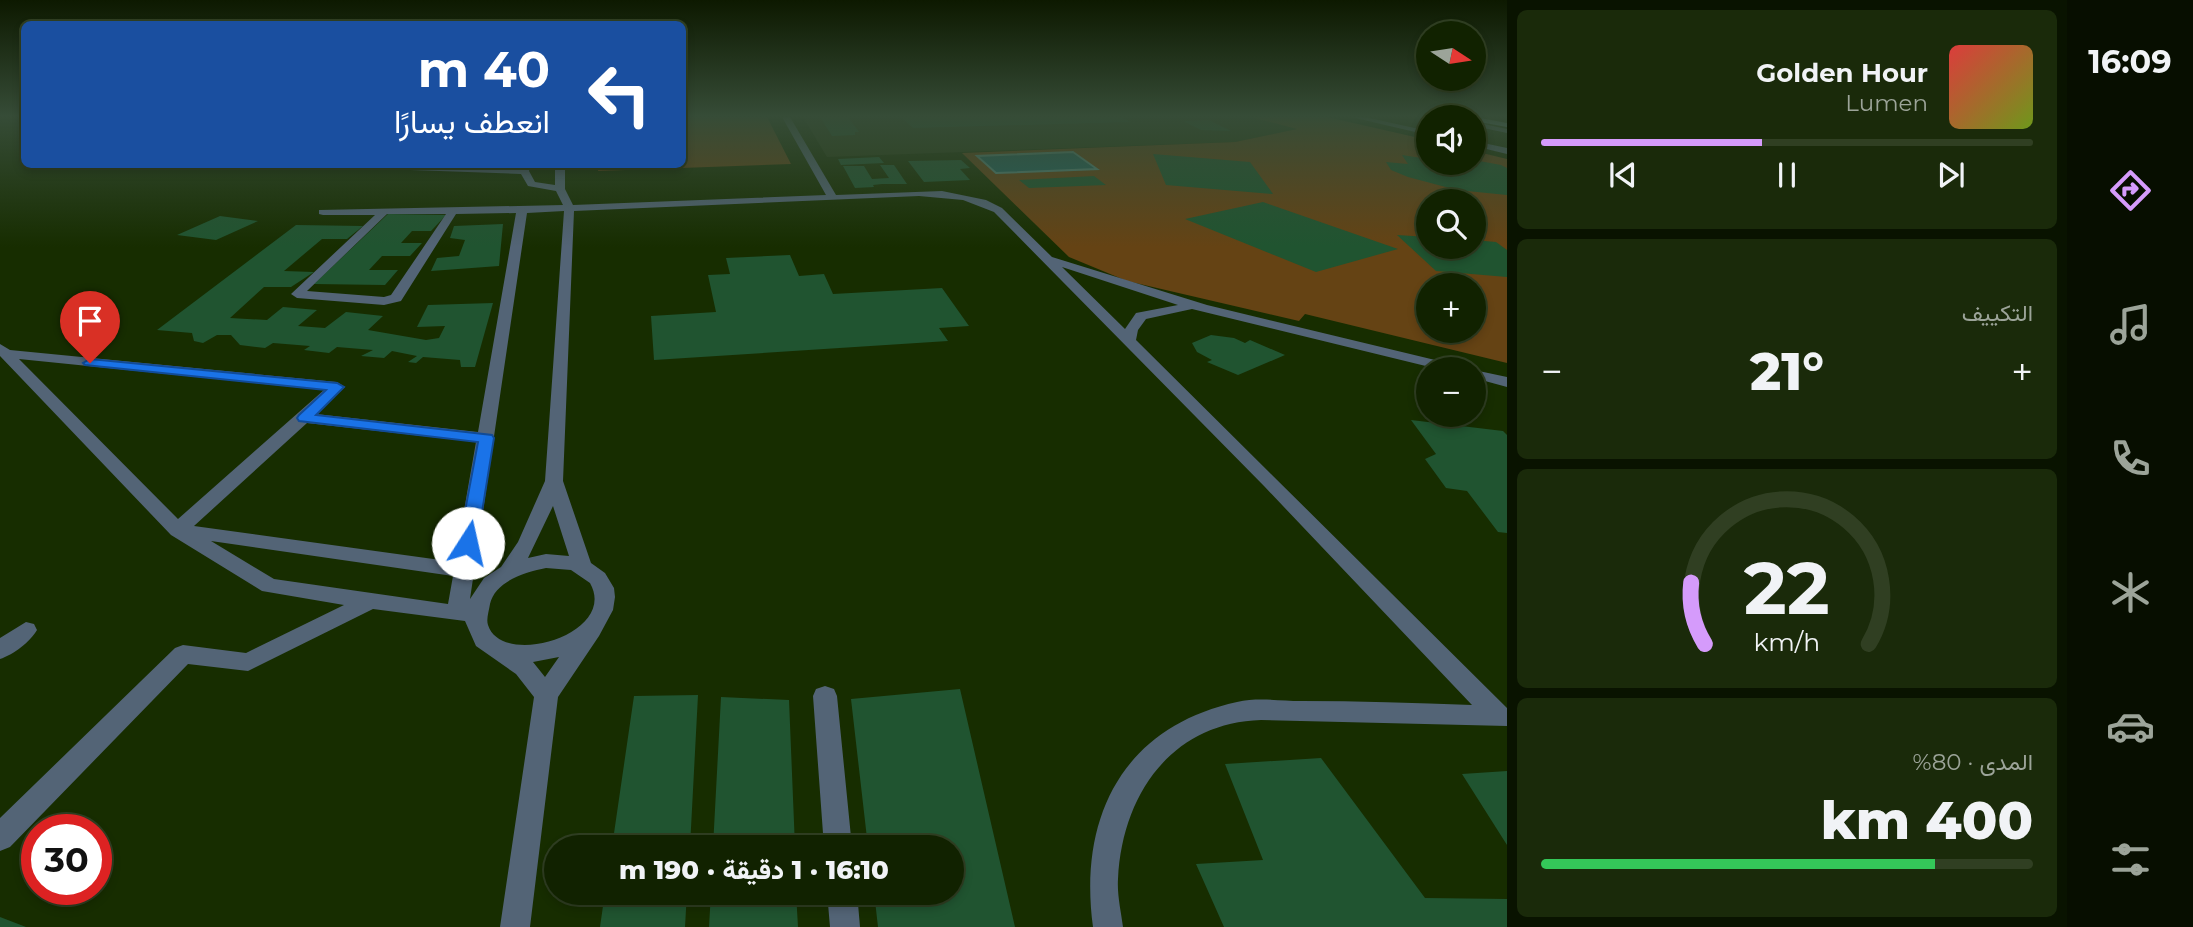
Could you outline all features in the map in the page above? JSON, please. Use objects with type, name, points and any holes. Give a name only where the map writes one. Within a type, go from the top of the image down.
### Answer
[{"type":"street","points":[[811,160],[833,198]]},
{"type":"street","points":[[443,168],[526,168],[531,184],[560,189]]},
{"type":"street","points":[[508,572],[527,544],[554,481],[569,208],[560,189],[560,168]]},
{"type":"street","points":[[323,212],[452,212],[929,195],[974,197],[998,210],[1046,257],[1503,717]]},
{"type":"street","points":[[522,210],[464,570],[466,612],[485,640],[524,667],[546,695]]},
{"type":"street","points":[[383,212],[297,294],[384,301],[396,298],[452,212]]},
{"type":"street","points":[[1046,257],[1122,285],[1198,307],[1416,360]]},
{"type":"street","points":[[1129,340],[1131,330],[1141,316],[1170,309],[1198,307]]},
{"type":"street","points":[[4,351],[337,387],[178,530]]},
{"type":"street","points":[[4,351],[178,530],[269,586],[466,612]]},
{"type":"street","points":[[1486,377],[1507,382]]},
{"type":"street","points":[[304,418],[486,438]]},
{"type":"street","points":[[554,481],[582,566]]},
{"type":"street","points":[[178,530],[464,570]]},
{"type":"street","points":[[466,612],[492,583],[508,572],[546,561],[565,561],[582,566],[595,575],[603,587],[605,601],[601,616],[546,695],[515,927]]},
{"type":"street","points":[[0,837],[183,654],[248,662],[372,600]]},
{"type":"street","points":[[0,650],[26,630]]},
{"type":"street","points":[[499,650],[526,655],[556,650],[589,631]]},
{"type":"street","points":[[825,696],[837,835]]},
{"type":"street","points":[[1108,927],[1103,882],[1107,834],[1124,792],[1146,761],[1168,740],[1197,725],[1239,712],[1344,710],[1503,717]]},
{"type":"street","points":[[843,905],[845,927]]},
{"type":"shaded area","points":[[686,160],[789,160],[791,164],[686,168]]},
{"type":"shaded area","points":[[969,160],[1416,160],[1416,175],[1486,175],[1486,160],[1507,160],[1507,363],[1425,343],[1486,343],[1486,273],[1416,273],[1416,341],[1305,314],[1299,321],[1127,281],[1069,257]]},
{"type":"shaded area","points":[[598,168],[681,168],[598,171]]},
{"type":"water","points":[[982,160],[1085,160],[1097,169],[996,173]]},
{"type":"building","points":[[839,160],[882,160],[884,163],[841,165]]},
{"type":"building","points":[[961,160],[970,168],[960,169],[970,180],[924,182],[908,161]]},
{"type":"building","points":[[1156,160],[1250,162],[1273,194],[1166,185]]},
{"type":"building","points":[[1406,160],[1416,160],[1416,175],[1486,175],[1486,162],[1501,165],[1507,168],[1507,195],[1486,193],[1486,189],[1453,189],[1408,177],[1391,170],[1386,162],[1408,164]]},
{"type":"building","points":[[880,165],[894,165],[907,184],[855,188],[843,166],[864,166],[872,179],[889,178]]},
{"type":"building","points":[[1094,176],[1106,185],[1029,188],[1019,180]]},
{"type":"building","points":[[1263,202],[1398,249],[1316,272],[1185,219]]},
{"type":"building","points":[[388,214],[446,215],[431,231],[412,231],[401,243],[422,243],[410,256],[382,256],[369,270],[398,270],[385,285],[314,284]]},
{"type":"building","points":[[220,216],[258,221],[216,240],[177,235]]},
{"type":"building","points":[[503,224],[499,266],[431,271],[437,258],[459,256],[465,240],[450,238],[454,226]]},
{"type":"building","points":[[296,225],[363,226],[347,239],[322,239],[284,271],[314,272],[291,287],[264,287],[230,318],[267,320],[283,307],[317,310],[298,326],[325,328],[346,312],[383,316],[368,330],[426,340],[439,338],[445,326],[417,327],[428,305],[493,303],[475,367],[461,367],[460,360],[423,357],[416,363],[408,362],[417,356],[392,351],[384,358],[361,356],[373,350],[337,347],[329,353],[304,350],[310,346],[273,343],[265,348],[240,345],[231,335],[217,335],[203,343],[194,341],[192,333],[157,330]]},
{"type":"building","points":[[1397,235],[1416,236],[1416,253]]},
{"type":"building","points":[[1486,241],[1496,242],[1507,250],[1507,277],[1486,275],[1486,273],[1436,271],[1423,259],[1486,259]]},
{"type":"building","points":[[790,255],[799,276],[824,274],[833,294],[942,288],[969,326],[939,328],[948,341],[654,360],[651,316],[716,312],[708,275],[730,274],[726,258]]},
{"type":"building","points":[[1211,335],[1234,338],[1245,343],[1250,340],[1285,355],[1238,375],[1207,362],[1212,360],[1197,352],[1192,343]]},
{"type":"building","points":[[1416,427],[1470,427],[1503,431],[1507,435],[1507,533],[1498,532],[1467,491],[1446,488],[1425,459],[1436,454]]},
{"type":"building","points":[[960,689],[1015,927],[878,927],[875,905],[964,905],[964,835],[867,835],[851,699]]},
{"type":"building","points":[[698,695],[691,835],[614,835],[634,696]]},
{"type":"building","points":[[721,697],[789,700],[795,835],[714,835]]},
{"type":"building","points":[[1321,758],[1425,898],[1507,899],[1507,927],[1224,927],[1196,864],[1263,860],[1225,764]]},
{"type":"building","points":[[1507,771],[1507,845],[1462,774]]},
{"type":"building","points":[[603,905],[686,905],[685,927],[600,927]]},
{"type":"building","points":[[710,905],[797,905],[798,927],[709,927]]},
{"type":"building","points":[[0,917],[26,927],[0,927]]},
{"type":"route","points":[[90,363],[337,387],[304,418],[486,438],[468,543]]}]
